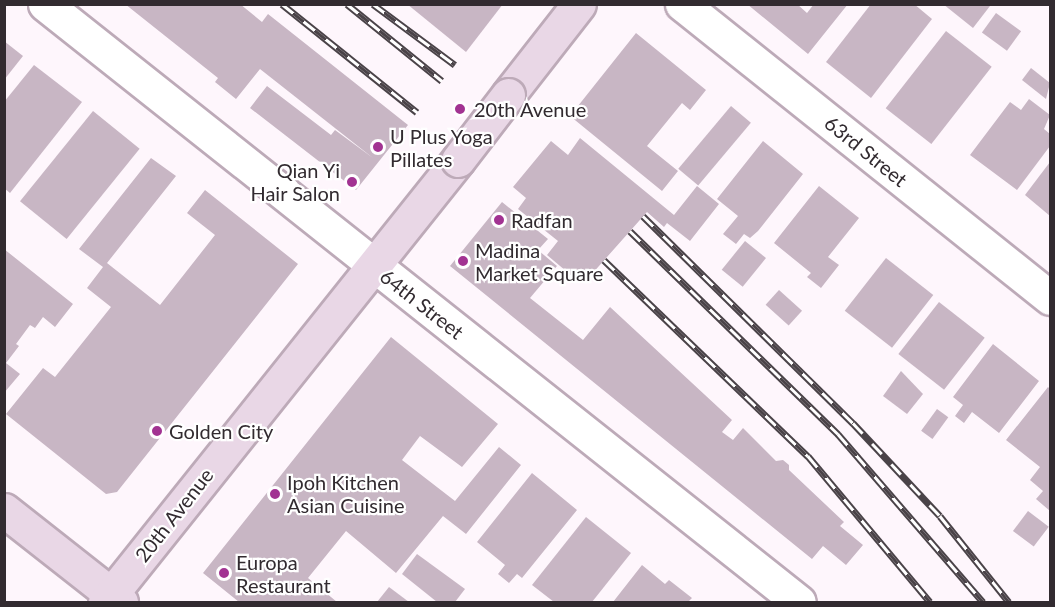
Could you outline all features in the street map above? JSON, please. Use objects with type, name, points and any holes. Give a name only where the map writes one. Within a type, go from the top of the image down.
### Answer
[{"type":"street","name":"64th Street","points":[[45,4],[800,603]]},
{"type":"street","name":"20th Avenue","points":[[112,600],[579,4]]},
{"type":"street","name":"63rd Street","points":[[682,4],[1050,298]]},
{"type":"street","points":[[4,510],[112,600]]},
{"type":"building","points":[[125,4],[240,4],[262,22],[268,14],[408,125],[356,190],[250,108],[267,86],[331,135],[335,130],[373,158],[260,69],[236,99],[215,82],[218,78]]},
{"type":"building","points":[[407,4],[503,4],[466,52]]},
{"type":"building","points":[[747,4],[797,4],[807,13],[814,4],[848,4],[808,54]]},
{"type":"building","points":[[871,4],[914,4],[932,19],[871,98],[826,62]]},
{"type":"building","points":[[943,4],[988,4],[990,6],[973,28]]},
{"type":"building","points":[[996,13],[1021,31],[1007,51],[982,32]]},
{"type":"building","points":[[946,31],[992,67],[931,144],[886,108]]},
{"type":"building","points":[[636,33],[706,90],[690,110],[682,103],[647,146],[678,171],[662,191],[570,116]]},
{"type":"building","points":[[4,41],[23,56],[4,80]]},
{"type":"building","points":[[34,65],[82,102],[10,193],[4,188],[4,102]]},
{"type":"building","points":[[1031,68],[1050,83],[1046,99],[1022,80]]},
{"type":"building","points":[[1029,99],[1050,115],[1044,129],[1050,134],[1050,146],[1017,190],[970,155],[1010,102],[1021,110]]},
{"type":"building","points":[[731,106],[751,123],[698,186],[678,169]]},
{"type":"building","points":[[93,111],[140,149],[67,239],[20,201]]},
{"type":"building","points":[[580,138],[674,215],[697,186],[719,204],[690,241],[667,223],[664,227],[647,212],[591,275],[587,272],[579,282],[547,255],[558,241],[518,209],[526,198],[513,187],[551,141],[568,155]]},
{"type":"building","points":[[763,141],[803,174],[758,231],[750,238],[744,234],[736,244],[723,234],[738,216],[717,199]]},
{"type":"building","points":[[151,158],[176,176],[107,263],[160,305],[215,235],[187,213],[205,190],[298,264],[117,492],[106,494],[6,414],[43,368],[55,377],[111,307],[87,288],[103,267],[79,249]]},
{"type":"building","points":[[1050,162],[1050,216],[1025,195]]},
{"type":"building","points":[[819,186],[859,218],[828,257],[839,265],[821,288],[807,277],[811,273],[774,243]]},
{"type":"building","points":[[502,202],[548,239],[538,250],[557,266],[530,298],[583,340],[610,307],[732,420],[722,432],[733,440],[743,428],[776,461],[783,460],[789,465],[789,470],[844,522],[840,526],[863,545],[846,565],[823,546],[812,559],[450,266]]},
{"type":"building","points":[[745,241],[766,258],[743,287],[722,270]]},
{"type":"building","points":[[4,249],[73,304],[55,327],[43,317],[35,328],[30,325],[16,344],[19,346],[6,363],[20,374],[4,393]]},
{"type":"building","points":[[886,258],[933,295],[892,348],[845,311]]},
{"type":"building","points":[[779,290],[802,311],[789,326],[766,305]]},
{"type":"building","points":[[939,302],[985,338],[944,390],[898,354]]},
{"type":"building","points":[[391,337],[498,424],[462,467],[420,436],[402,460],[455,501],[499,447],[521,465],[466,534],[443,516],[396,573],[346,531],[308,578],[337,602],[239,602],[203,573]]},
{"type":"building","points":[[993,344],[1039,381],[999,433],[972,412],[964,423],[955,416],[963,405],[953,397]]},
{"type":"building","points":[[901,371],[923,394],[907,414],[883,396]]},
{"type":"building","points":[[1048,387],[1050,389],[1050,511],[1036,499],[1043,491],[1030,480],[1040,467],[1006,440]]},
{"type":"building","points":[[937,409],[948,417],[932,439],[921,431]]},
{"type":"building","points":[[532,473],[577,510],[522,578],[517,574],[509,583],[498,574],[505,565],[477,542]]},
{"type":"building","points":[[1028,511],[1049,527],[1034,547],[1013,531]]},
{"type":"building","points":[[586,517],[631,553],[592,602],[554,602],[532,585]]},
{"type":"building","points":[[417,554],[465,589],[455,602],[437,602],[402,574]]},
{"type":"building","points":[[642,565],[665,584],[669,580],[692,598],[688,602],[613,602]]},
{"type":"building","points":[[389,587],[409,602],[377,602]]},
{"type":"railway","points":[[282,4],[417,112]]},
{"type":"railway","points":[[347,4],[442,81]]},
{"type":"railway","points":[[373,4],[455,65]]},
{"type":"railway","points":[[643,216],[853,423],[940,516],[1009,602]]},
{"type":"railway","points":[[630,231],[838,434],[983,602]]},
{"type":"railway","points":[[604,260],[808,456],[930,602]]},
{"type":"place","name":"20th Avenue","points":[[460,109]]},
{"type":"place","name":"U Plus Yoga Pillates","points":[[378,147]]},
{"type":"place","name":"Qian Yi Hair Salon","points":[[352,182]]},
{"type":"place","name":"Radfan","points":[[499,220]]},
{"type":"place","name":"Madina Market Square","points":[[463,261]]},
{"type":"place","name":"Golden City","points":[[157,431]]},
{"type":"place","name":"Ipoh Kitchen Asian Cuisine","points":[[275,494]]},
{"type":"place","name":"Europa Restaurant","points":[[224,573]]}]
